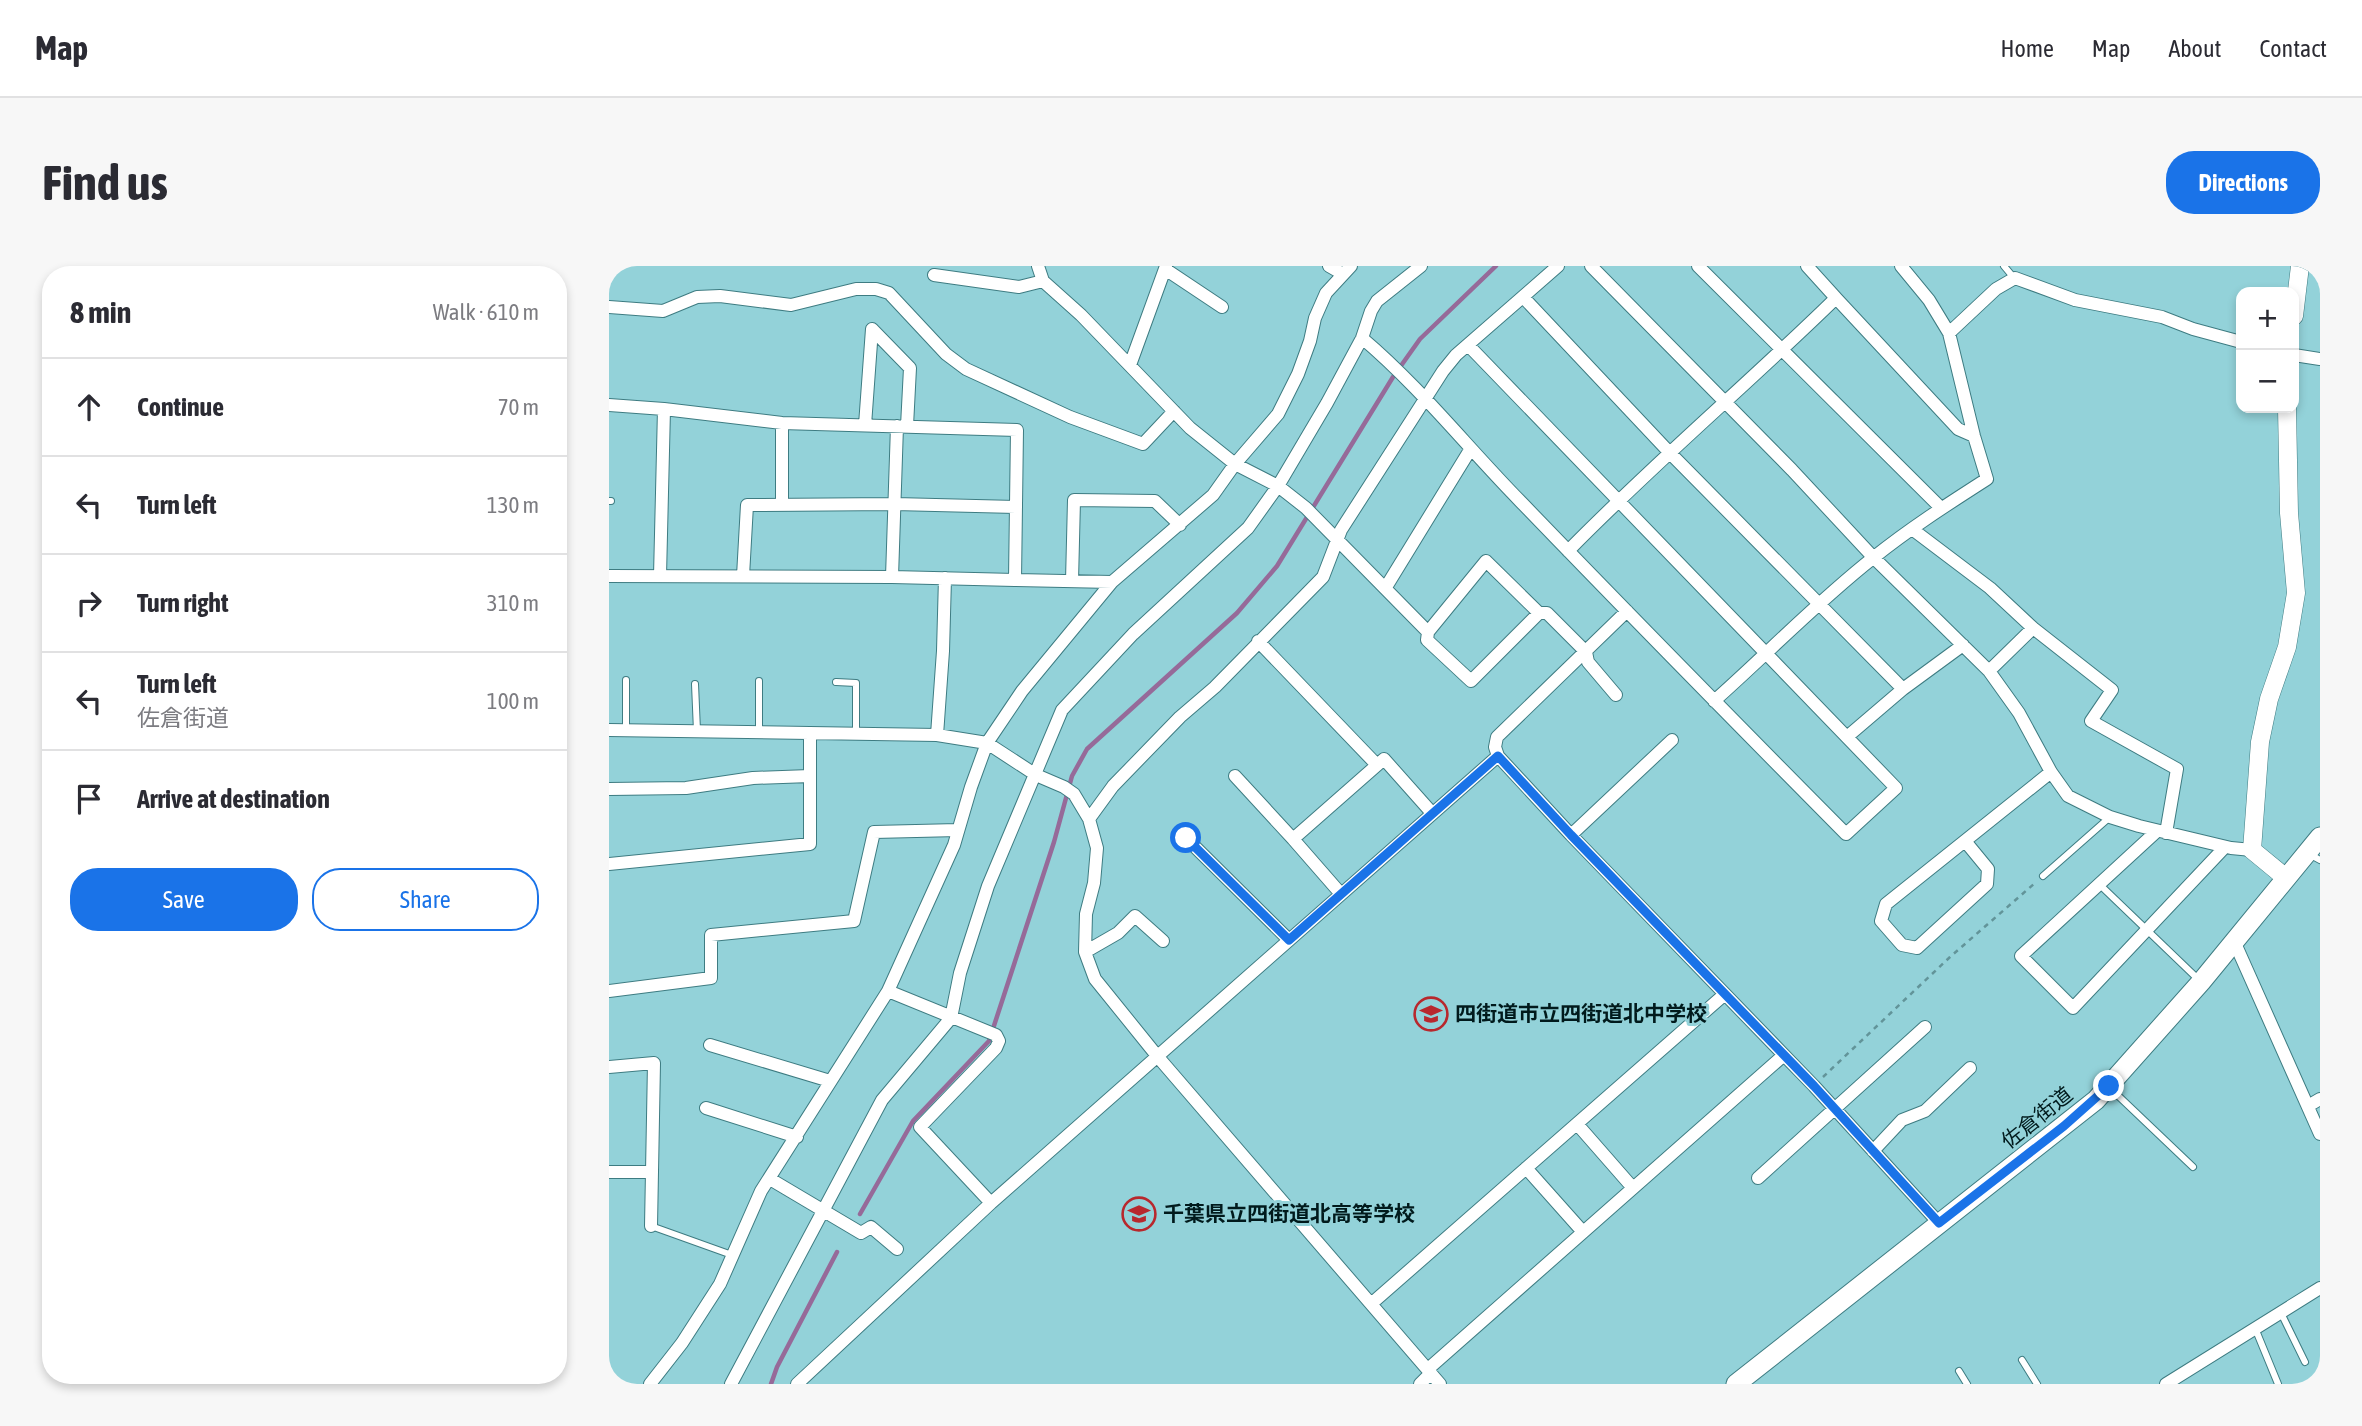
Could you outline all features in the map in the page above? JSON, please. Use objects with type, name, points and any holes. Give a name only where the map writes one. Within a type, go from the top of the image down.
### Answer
[{"type":"main road","name":"佐倉街道","points":[[1736,1384],[2064,1126],[2109,1086],[2201,982],[2287,878],[2314,857],[2320,837]]},
{"type":"street","points":[[1038,266],[1043,281],[1081,315],[1190,428],[1235,464],[1278,486],[1310,512],[1428,632]]},
{"type":"street","points":[[650,1384],[683,1343],[720,1284],[761,1191],[888,991],[954,845],[987,743],[1022,691],[1112,582],[1213,495],[1235,464],[1278,414],[1297,374],[1326,293],[1347,270],[1329,266]]},
{"type":"street","points":[[731,1384],[882,1100],[951,1018],[960,973],[988,886],[1062,710],[1133,634],[1248,528],[1278,486],[1362,338],[1377,301],[1421,266]]},
{"type":"street","points":[[1089,819],[1113,786],[1323,577],[1347,519],[1443,371],[1468,345],[1559,266]]},
{"type":"street","points":[[1591,266],[1792,470],[1873,557],[1989,671],[2019,713],[2051,772],[2068,796],[2110,817],[2225,847],[2252,850],[2287,878]]},
{"type":"street","points":[[1698,266],[1941,508]]},
{"type":"street","points":[[1807,266],[1958,429],[1974,436]]},
{"type":"street","points":[[1714,701],[1819,603],[1873,557],[1987,479],[1949,333],[1929,300],[1901,266]]},
{"type":"street","points":[[2297,287],[2300,266]]},
{"type":"street","points":[[1130,365],[1166,268],[1222,307]]},
{"type":"street","points":[[934,275],[1019,287],[1043,281]]},
{"type":"street","points":[[1949,333],[1996,289],[2015,278],[2075,300],[2162,317],[2236,341]]},
{"type":"street","points":[[609,307],[663,311],[697,297],[720,296],[791,305],[856,289],[876,289],[889,293],[946,354],[966,369],[1070,417],[1143,444],[1174,411]]},
{"type":"street","points":[[1524,298],[1669,452],[1903,689]]},
{"type":"street","points":[[1567,551],[1617,500],[1836,298]]},
{"type":"street","points":[[866,425],[872,329],[910,368],[895,504],[892,577]]},
{"type":"street","points":[[1362,338],[1425,397],[1470,450],[1567,551],[1846,834],[1896,788],[1468,345]]},
{"type":"street","points":[[2299,356],[2319,360]]},
{"type":"street","points":[[609,405],[782,423],[1017,430],[1015,580]]},
{"type":"street","points":[[660,576],[664,409]]},
{"type":"street","points":[[2252,850],[2262,732],[2269,699],[2287,647],[2296,593],[2287,413]]},
{"type":"street","points":[[782,423],[782,505]]},
{"type":"street","points":[[1386,587],[1470,450]]},
{"type":"street","points":[[1072,581],[1074,499],[1155,501],[1180,525]]},
{"type":"street","points":[[743,576],[747,505],[895,504],[1016,507]]},
{"type":"street","points":[[1912,529],[1990,589],[2033,628],[2112,690],[2091,721],[2177,769],[2162,832],[2099,884],[2021,956],[2073,1007],[2225,847]]},
{"type":"street","points":[[1539,612],[1471,681],[1427,640],[1428,632],[1486,561],[1539,612],[1547,613],[1586,652],[1588,662],[1616,695]]},
{"type":"street","points":[[609,576],[892,577],[1112,582]]},
{"type":"street","points":[[937,735],[945,578]]},
{"type":"street","points":[[1627,611],[1497,737],[1495,747],[1498,756],[1814,1086],[1939,1223]]},
{"type":"street","points":[[1989,671],[2033,628]]},
{"type":"street","points":[[1258,641],[1377,765]]},
{"type":"street","points":[[1848,736],[1903,689],[1963,645]]},
{"type":"street","points":[[609,730],[937,735],[987,743],[1036,775],[1069,790],[1089,819],[1097,848],[1094,883],[1086,914],[1085,952],[1095,979],[1158,1057],[1440,1384]]},
{"type":"street","points":[[609,864],[810,844],[810,733]]},
{"type":"street","points":[[1571,835],[1672,740]]},
{"type":"street","points":[[797,1384],[991,1203],[1498,756]]},
{"type":"street","points":[[1293,839],[1384,759],[1432,813]]},
{"type":"street","points":[[1965,841],[1989,869],[1987,884],[1917,948],[1902,945],[1881,921],[1886,904],[2051,772]]},
{"type":"street","points":[[609,789],[686,788],[753,778],[810,776]]},
{"type":"street","points":[[1235,776],[1341,894]]},
{"type":"street","points":[[609,991],[711,978],[711,935],[854,921],[874,832],[958,830]]},
{"type":"street","points":[[1186,838],[1289,940]]},
{"type":"street","points":[[1085,952],[1118,933],[1135,916],[1163,941]]},
{"type":"street","points":[[2234,941],[2320,1134]]},
{"type":"street","points":[[888,991],[992,1034],[999,1041],[996,1048],[920,1127],[991,1203]]},
{"type":"street","points":[[1371,1304],[1725,994]]},
{"type":"street","points":[[1758,1178],[1925,1027]]},
{"type":"street","points":[[710,1045],[830,1082]]},
{"type":"street","points":[[1420,1384],[1429,1371],[1784,1055]]},
{"type":"street","points":[[609,1066],[654,1063],[651,1226]]},
{"type":"street","points":[[1873,1151],[1902,1120],[1925,1111],[1970,1068]]},
{"type":"street","points":[[2308,1106],[2320,1099]]},
{"type":"street","points":[[706,1108],[797,1137]]},
{"type":"street","points":[[1577,1124],[1633,1188]]},
{"type":"street","points":[[1526,1168],[1583,1233]]},
{"type":"street","points":[[609,1172],[652,1172]]},
{"type":"street","points":[[770,1179],[861,1233],[871,1227],[897,1249]]},
{"type":"street","points":[[2166,1384],[2320,1288]]},
{"type":"lane","points":[[2004,266],[2015,278]]},
{"type":"lane","points":[[626,731],[627,680]]},
{"type":"lane","points":[[759,681],[759,732]]},
{"type":"lane","points":[[836,682],[856,683],[856,734]]},
{"type":"lane","points":[[695,684],[697,731]]},
{"type":"lane","points":[[2043,876],[2110,817]]},
{"type":"lane","points":[[2099,884],[2201,982]]},
{"type":"lane","points":[[2109,1086],[2193,1167]]},
{"type":"lane","points":[[651,1226],[732,1255]]},
{"type":"lane","points":[[2281,1312],[2305,1362]]},
{"type":"lane","points":[[2255,1328],[2278,1384]]},
{"type":"lane","points":[[2021,1360],[2037,1384]]},
{"type":"lane","points":[[1959,1371],[1967,1384]]},
{"type":"path","points":[[1814,1086],[1950,957],[2043,876]]},
{"type":"waterway","points":[[860,1214],[913,1121],[989,1041],[1054,842],[1072,776],[1087,749],[1237,613],[1277,566],[1393,377],[1420,339],[1496,266]]},
{"type":"waterway","points":[[771,1384],[777,1367],[837,1252]]},
{"type":"place","name":"四街道市立四街道北中学校","points":[[1431,1014]]},
{"type":"place","name":"千葉県立四街道北高等学校","points":[[1139,1214]]},
{"type":"route","points":[[1186,838],[1289,940],[1498,756],[1814,1086],[1939,1223],[2064,1126],[2109,1086]]}]
